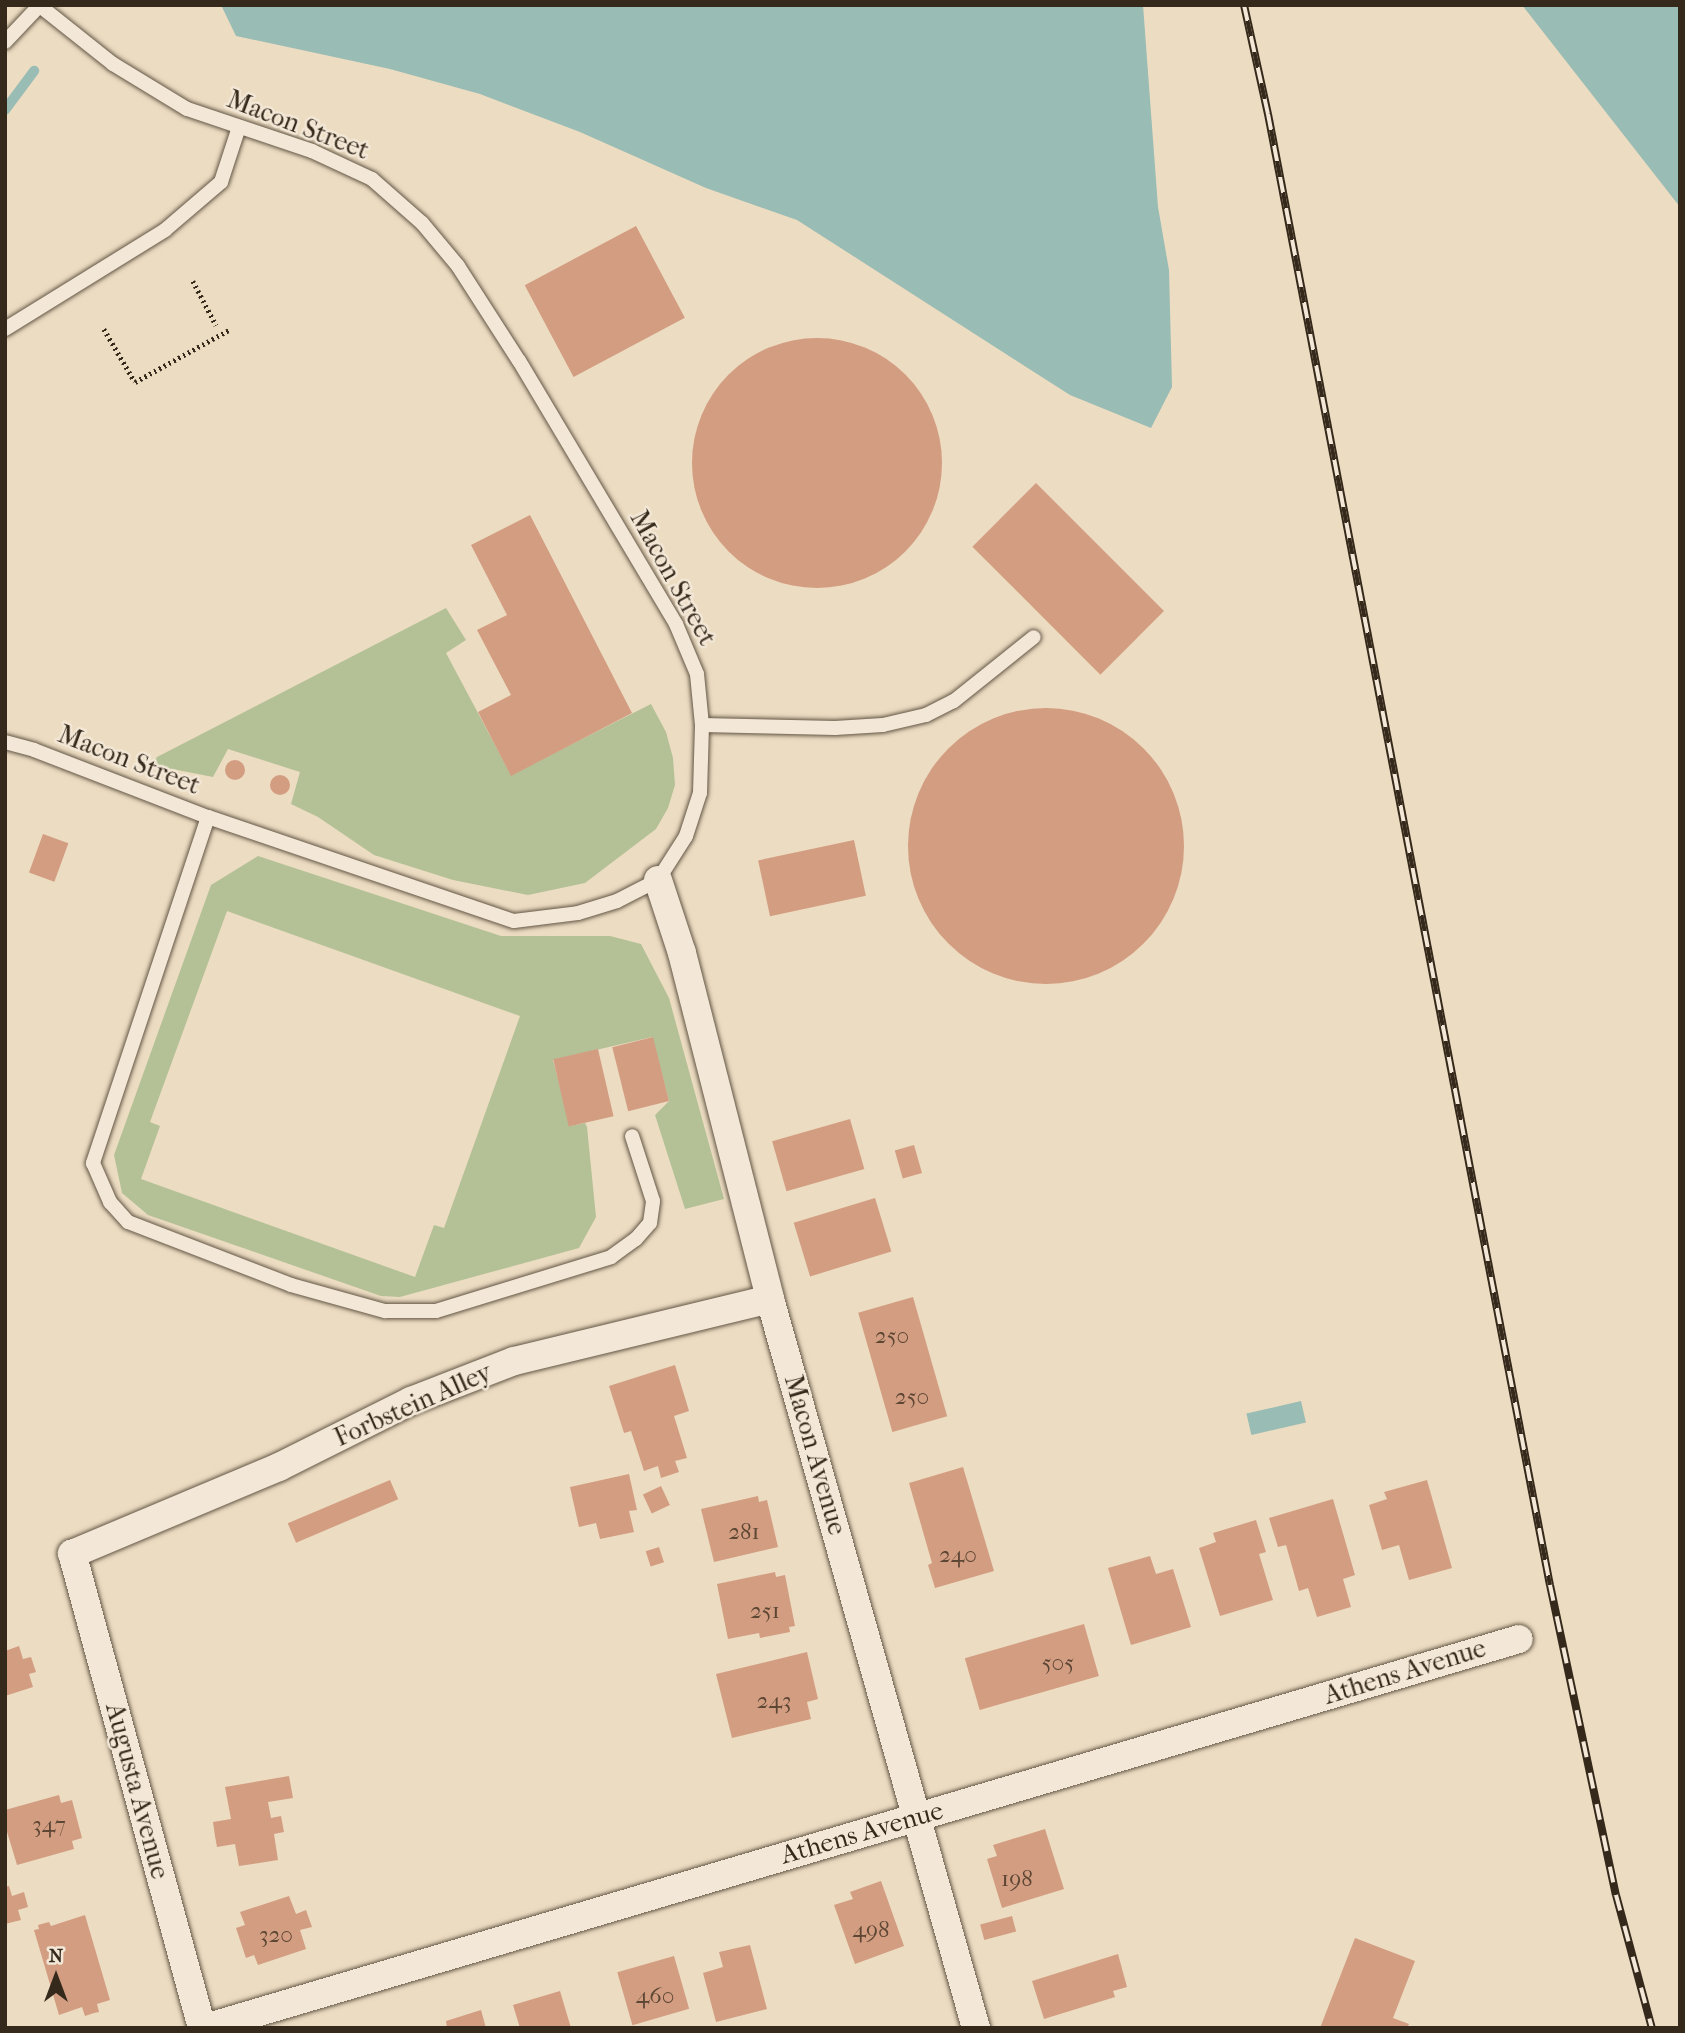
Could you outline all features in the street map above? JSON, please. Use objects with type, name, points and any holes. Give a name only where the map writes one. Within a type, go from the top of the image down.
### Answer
[{"type":"street","name":"Macon Avenue","points":[[658,880],[682,953],[770,1299],[976,2028]]},
{"type":"street","name":"Forbstein Alley","points":[[72,1554],[279,1467],[411,1401],[514,1361],[770,1299]]},
{"type":"street","name":"Augusta Avenue","points":[[72,1554],[203,2028]]},
{"type":"street","name":"Athens Avenue","points":[[203,2028],[1519,1639]]},
{"type":"lane","points":[[5,42],[40,5]]},
{"type":"lane","name":"Macon Street","points":[[5,742],[34,750],[208,817],[514,921],[578,913],[617,901],[658,880],[685,836],[700,793],[702,725],[697,674],[676,624],[519,361],[458,266],[422,223],[372,179],[317,154],[187,109],[113,64],[40,5]]},
{"type":"lane","points":[[5,329],[165,230],[221,182],[239,127]]},
{"type":"lane","points":[[702,725],[835,728],[883,725],[926,715],[954,701],[1034,637]]},
{"type":"lane","points":[[208,817],[93,1163],[110,1202],[128,1222],[291,1285],[385,1311],[436,1311],[611,1257],[636,1239],[650,1223],[653,1201],[632,1136]]},
{"type":"path","points":[[192,281],[216,326]]},
{"type":"path","points":[[104,329],[135,382],[229,330]]},
{"type":"green space","points":[[446,608],[466,640],[446,653],[511,775],[651,704],[666,732],[673,758],[675,785],[668,808],[656,829],[585,883],[528,895],[453,880],[374,855],[318,817],[291,804],[300,772],[228,749],[213,777],[152,765],[157,757]]},
{"type":"green space","points":[[258,856],[501,936],[610,936],[641,944],[669,998],[724,1199],[685,1209],[655,1115],[669,1101],[652,1037],[553,1060],[570,1126],[585,1123],[587,1127],[596,1217],[579,1248],[400,1297],[381,1296],[148,1215],[122,1193],[114,1155],[211,885]],"holes":[[[227,911],[520,1016],[444,1228],[434,1225],[415,1277],[141,1179],[160,1126],[150,1122]]]},
{"type":"water","points":[[221,5],[1143,5],[1158,207],[1169,270],[1172,387],[1151,428],[1070,395],[797,220],[706,188],[580,132],[480,94],[390,69],[236,36]]},
{"type":"water","points":[[1522,5],[1680,5],[1680,207]]},
{"type":"water","points":[[1301,1401],[1306,1422],[1251,1435],[1246,1414]]},
{"type":"building","points":[[636,226],[685,318],[574,377],[525,285]]},
{"type":"building","points":[[805,338],[829,338],[865,347],[906,374],[933,415],[940,439],[940,487],[933,511],[906,552],[865,579],[829,588],[805,588],[769,579],[728,552],[701,511],[692,475],[692,451],[701,415],[728,374],[769,347]]},
{"type":"building","points":[[1036,483],[1164,611],[1100,675],[972,547]]},
{"type":"building","points":[[530,515],[632,713],[511,776],[478,712],[511,695],[477,630],[507,615],[471,545]]},
{"type":"building","points":[[1060,708],[1099,718],[1111,724],[1134,739],[1153,758],[1174,793],[1182,819],[1182,873],[1174,899],[1161,923],[1144,944],[1123,961],[1099,974],[1060,984],[1032,984],[993,974],[981,968],[958,953],[939,934],[918,899],[910,873],[908,832],[918,793],[924,781],[939,758],[958,739],[993,718],[1019,710]]},
{"type":"building","points":[[235,760],[242,763],[245,770],[242,777],[235,780],[228,777],[225,770],[228,763]]},
{"type":"building","points":[[280,775],[287,778],[290,785],[287,792],[280,795],[273,792],[270,785],[273,778]]},
{"type":"building","points":[[43,834],[68,843],[54,882],[29,873]]},
{"type":"building","points":[[854,840],[866,896],[770,916],[758,860]]},
{"type":"building","points":[[653,1037],[669,1101],[628,1111],[612,1047]]},
{"type":"building","points":[[598,1049],[614,1116],[569,1127],[553,1059]]},
{"type":"building","points":[[850,1119],[864,1169],[786,1191],[772,1141]]},
{"type":"building","points":[[914,1145],[922,1173],[903,1178],[895,1151]]},
{"type":"building","points":[[875,1198],[891,1252],[810,1276],[794,1223]]},
{"type":"building","points":[[913,1297],[947,1416],[892,1432],[858,1313]]},
{"type":"building","points":[[675,1365],[689,1411],[674,1416],[687,1458],[675,1461],[679,1472],[661,1478],[658,1466],[644,1471],[631,1431],[624,1433],[609,1386]]},
{"type":"building","points":[[963,1467],[994,1571],[935,1588],[928,1565],[932,1563],[909,1483]]},
{"type":"building","points":[[629,1474],[637,1510],[629,1511],[634,1532],[600,1539],[596,1523],[579,1527],[570,1487]]},
{"type":"building","points":[[390,1480],[398,1499],[296,1543],[288,1523]]},
{"type":"building","points":[[1427,1480],[1452,1568],[1409,1580],[1399,1545],[1382,1550],[1369,1505],[1387,1499],[1384,1492]]},
{"type":"building","points":[[661,1486],[670,1505],[652,1513],[643,1494]]},
{"type":"building","points":[[758,1496],[759,1502],[767,1500],[778,1547],[714,1562],[701,1509]]},
{"type":"building","points":[[1333,1499],[1355,1575],[1343,1579],[1351,1607],[1317,1617],[1308,1588],[1299,1591],[1286,1545],[1278,1547],[1269,1518]]},
{"type":"building","points":[[1256,1520],[1266,1552],[1259,1554],[1273,1600],[1220,1616],[1199,1548],[1216,1542],[1213,1533]]},
{"type":"building","points":[[659,1547],[664,1562],[651,1567],[646,1551]]},
{"type":"building","points":[[1150,1556],[1156,1574],[1173,1569],[1191,1627],[1131,1645],[1108,1568]]},
{"type":"building","points":[[775,1572],[776,1577],[785,1575],[795,1626],[789,1627],[790,1632],[760,1638],[759,1633],[728,1639],[717,1584]]},
{"type":"building","points":[[1084,1624],[1099,1676],[980,1710],[965,1658]]},
{"type":"building","points":[[19,1646],[23,1659],[31,1657],[36,1672],[29,1674],[33,1687],[5,1696],[5,1651]]},
{"type":"building","points":[[807,1652],[818,1699],[807,1702],[811,1719],[732,1738],[716,1674]]},
{"type":"building","points":[[289,1776],[293,1798],[268,1802],[271,1818],[281,1816],[284,1832],[274,1834],[278,1860],[239,1866],[235,1844],[217,1847],[215,1836],[213,1822],[231,1819],[225,1787]]},
{"type":"building","points":[[59,1795],[61,1803],[72,1800],[82,1838],[72,1841],[74,1849],[17,1865],[5,1825],[5,1810]]},
{"type":"building","points":[[1045,1829],[1064,1889],[1002,1908],[987,1859],[997,1856],[993,1845]]},
{"type":"building","points":[[881,1881],[904,1946],[855,1964],[834,1905],[853,1899],[850,1892]]},
{"type":"building","points":[[9,1886],[12,1896],[24,1892],[28,1907],[18,1910],[21,1920],[5,1924],[5,1887]]},
{"type":"building","points":[[289,1896],[296,1914],[306,1910],[312,1927],[300,1930],[306,1949],[258,1965],[254,1955],[246,1958],[236,1928],[245,1925],[240,1912]]},
{"type":"building","points":[[85,1915],[110,2000],[97,2004],[99,2012],[85,2016],[82,2007],[59,2015],[34,1930],[39,1929],[38,1925],[49,1922],[51,1926]]},
{"type":"building","points":[[1012,1916],[1016,1931],[984,1940],[980,1925]]},
{"type":"building","points":[[1355,1938],[1415,1961],[1393,2018],[1409,2024],[1407,2028],[1320,2028]]},
{"type":"building","points":[[750,1945],[767,2009],[716,2022],[703,1973],[723,1967],[719,1952]]},
{"type":"building","points":[[1118,1954],[1127,1987],[1113,1991],[1115,1997],[1044,2019],[1032,1981]]},
{"type":"building","points":[[674,1956],[689,2009],[632,2025],[617,1972]]},
{"type":"building","points":[[560,1991],[571,2028],[520,2028],[513,2005]]},
{"type":"building","points":[[481,2010],[486,2028],[447,2028],[446,2021]]},
{"type":"waterway","points":[[5,110],[34,71]]},
{"type":"railway","points":[[1244,5],[1268,114],[1550,1585],[1616,1895],[1652,2028]]}]
